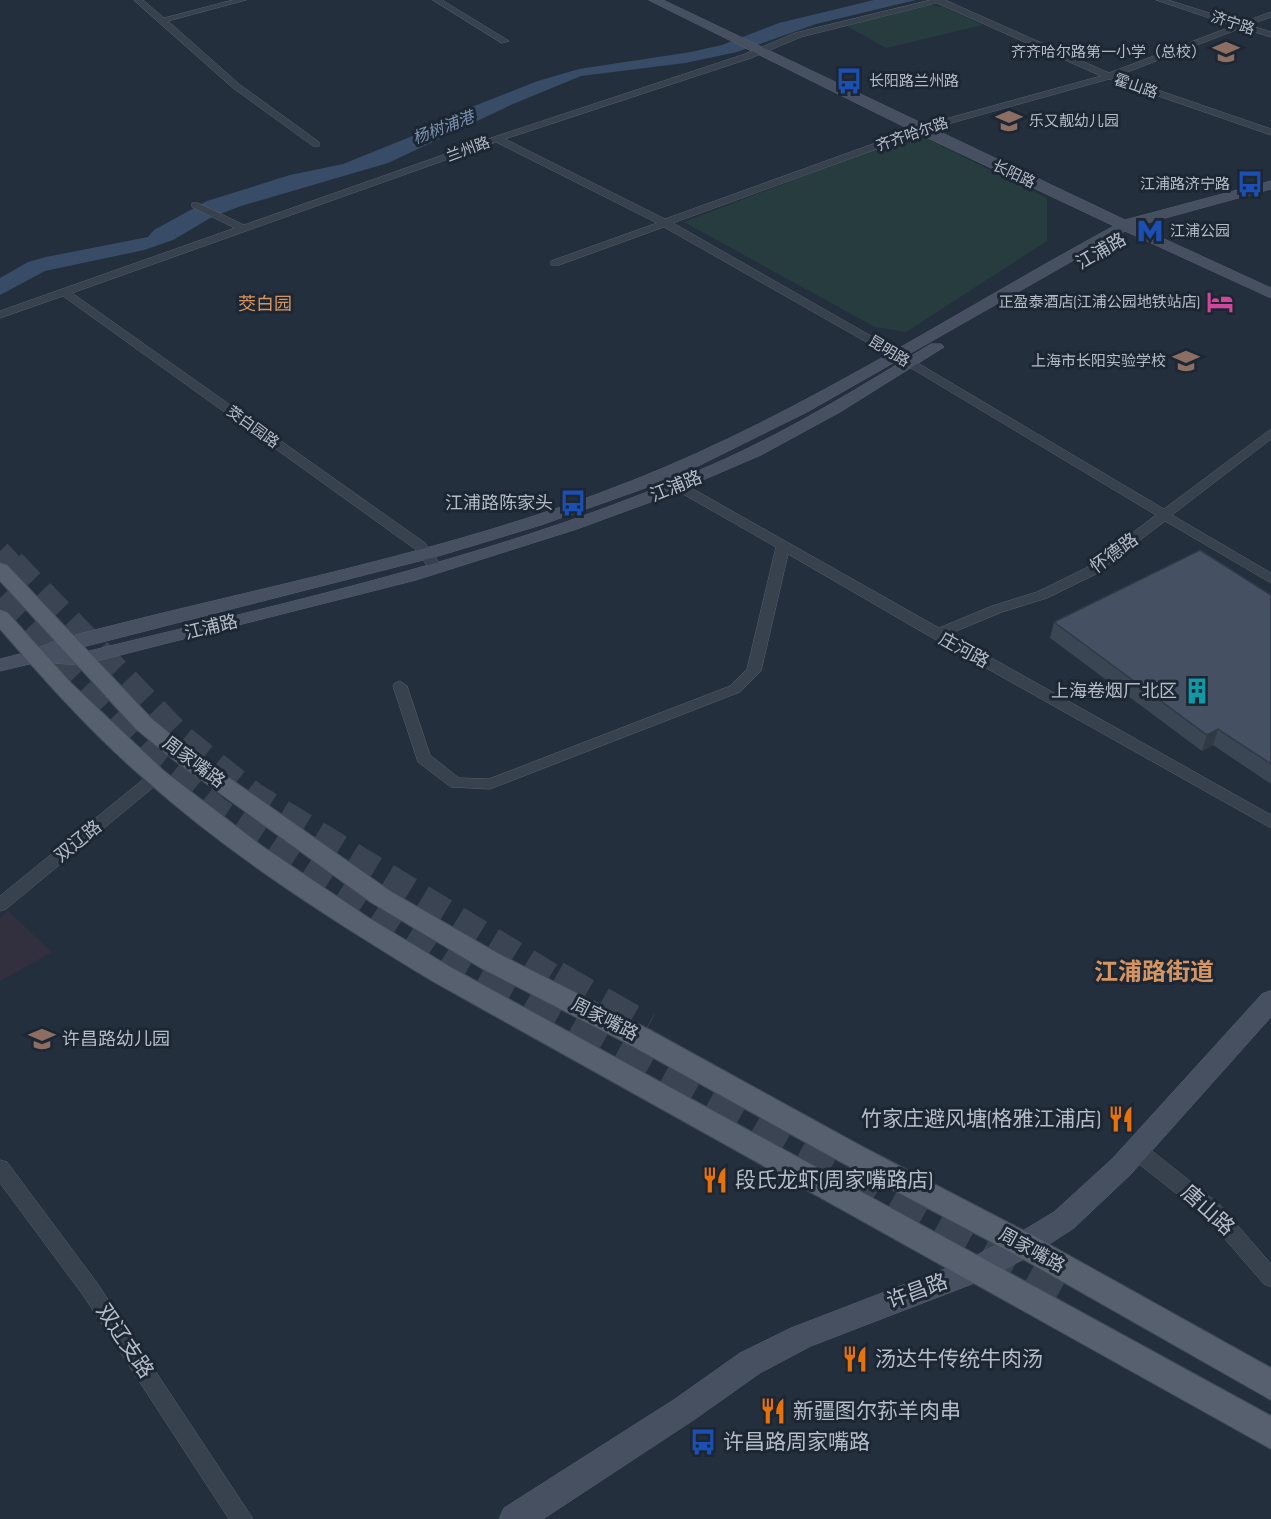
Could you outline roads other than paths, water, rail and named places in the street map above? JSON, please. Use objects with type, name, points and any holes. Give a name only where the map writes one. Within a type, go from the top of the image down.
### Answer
[{"type":"main road","points":[[654,0],[764,50]]},
{"type":"main road","points":[[671,0],[726,32]]},
{"type":"main road","name":"长阳路","points":[[764,50],[934,125],[1271,294]]},
{"type":"main road","name":"长阳路","points":[[764,50],[921,130],[1136,225],[1271,281]]},
{"type":"main road","name":"江浦路","points":[[432,561],[659,475],[777,421],[902,358],[1136,225],[1271,185]]},
{"type":"main road","name":"江浦路","points":[[1136,225],[1271,194]]},
{"type":"main road","name":"江浦路","points":[[0,665],[74,651],[551,533],[677,486],[761,448],[815,420],[902,358]]},
{"type":"main road","name":"周家嘴路","points":[[0,569],[144,724],[183,756],[381,897],[490,962],[641,1038],[851,1154],[1024,1245],[1271,1385]]},
{"type":"main road","name":"周家嘴路","points":[[0,616],[63,688],[156,777],[254,852],[360,925],[424,964],[1271,1433]]},
{"type":"main road","name":"许昌路","points":[[517,1518],[685,1409],[750,1363],[801,1337],[975,1270],[1024,1245],[1064,1220],[1136,1150],[1271,1001]]},
{"type":"street","points":[[138,0],[236,86],[316,144]]},
{"type":"street","points":[[160,21],[242,0]]},
{"type":"street","points":[[437,0],[505,41]]},
{"type":"street","name":"济宁路","points":[[1160,0],[1271,35]]},
{"type":"street","name":"兰州路","points":[[0,315],[497,139],[764,50],[807,32],[940,1]]},
{"type":"street","name":"霍山路","points":[[940,1],[1108,76],[1271,132]]},
{"type":"street","name":"齐齐哈尔路","points":[[555,263],[934,125],[1108,76],[1271,14]]},
{"type":"street","name":"昆明路","points":[[497,139],[665,223],[902,358],[1271,579]]},
{"type":"street","points":[[195,205],[244,229]]},
{"type":"street","name":"茭白园路","points":[[64,292],[420,546],[432,561]]},
{"type":"street","name":"怀德路","points":[[936,634],[1063,586],[1091,571],[1271,433]]},
{"type":"street","name":"庄河路","points":[[659,475],[1271,822]]},
{"type":"street","points":[[400,686],[423,758],[456,783],[490,784],[735,689],[753,671],[783,546]]},
{"type":"street","name":"双辽路","points":[[0,905],[156,777]]},
{"type":"street","name":"唐山路","points":[[1136,1150],[1226,1223],[1271,1278]]},
{"type":"street","name":"双辽支路","points":[[0,1168],[90,1289],[242,1519]]},
{"type":"water","name":"杨树浦港","points":[[874,0],[916,0],[816,24],[737,52],[685,63],[581,76],[513,104],[388,163],[241,206],[212,217],[173,240],[144,250],[45,271],[0,295],[0,278],[28,262],[148,237],[154,230],[207,201],[290,175],[343,164],[415,135],[456,113],[538,81],[579,69],[722,45],[779,23]]},
{"type":"tunnel","points":[[0,551],[13,565]]},
{"type":"tunnel","points":[[12,563],[181,738],[254,796],[557,980]]},
{"type":"tunnel","points":[[0,598],[155,760],[218,811],[451,962],[483,980]]},
{"type":"tunnel","points":[[480,978],[1057,1299]]},
{"type":"tunnel","points":[[555,978],[646,1030]]},
{"type":"place","name":"齐齐哈尔路第一小学（总校）","points":[[1226,52]]},
{"type":"place","name":"长阳路兰州路","points":[[849,81]]},
{"type":"place","name":"乐又靓幼儿园","points":[[1009,121]]},
{"type":"place","name":"江浦路济宁路","points":[[1250,184]]},
{"type":"place","name":"江浦公园","points":[[1150,231]]},
{"type":"place","name":"正盈泰酒店(江浦公园地铁站店)","points":[[1220,302]]},
{"type":"place","name":"上海市长阳实验学校","points":[[1186,361]]},
{"type":"place","name":"江浦路陈家头","points":[[573,503]]},
{"type":"place","name":"上海卷烟厂北区","points":[[1197,691]]},
{"type":"place","name":"许昌路幼儿园","points":[[42,1039]]},
{"type":"place","name":"竹家庄避风塘(格雅江浦店)","points":[[1121,1119]]},
{"type":"place","name":"段氏龙虾(周家嘴路店)","points":[[715,1180]]},
{"type":"place","name":"汤达牛传统牛肉汤","points":[[855,1359]]},
{"type":"place","name":"新疆图尔荪羊肉串","points":[[773,1411]]},
{"type":"place","name":"许昌路周家嘴路","points":[[703,1442]]},
{"type":"district","name":"茭白园","points":[[265,304]]},
{"type":"district","name":"江浦路街道","points":[[1154,972]]}]
